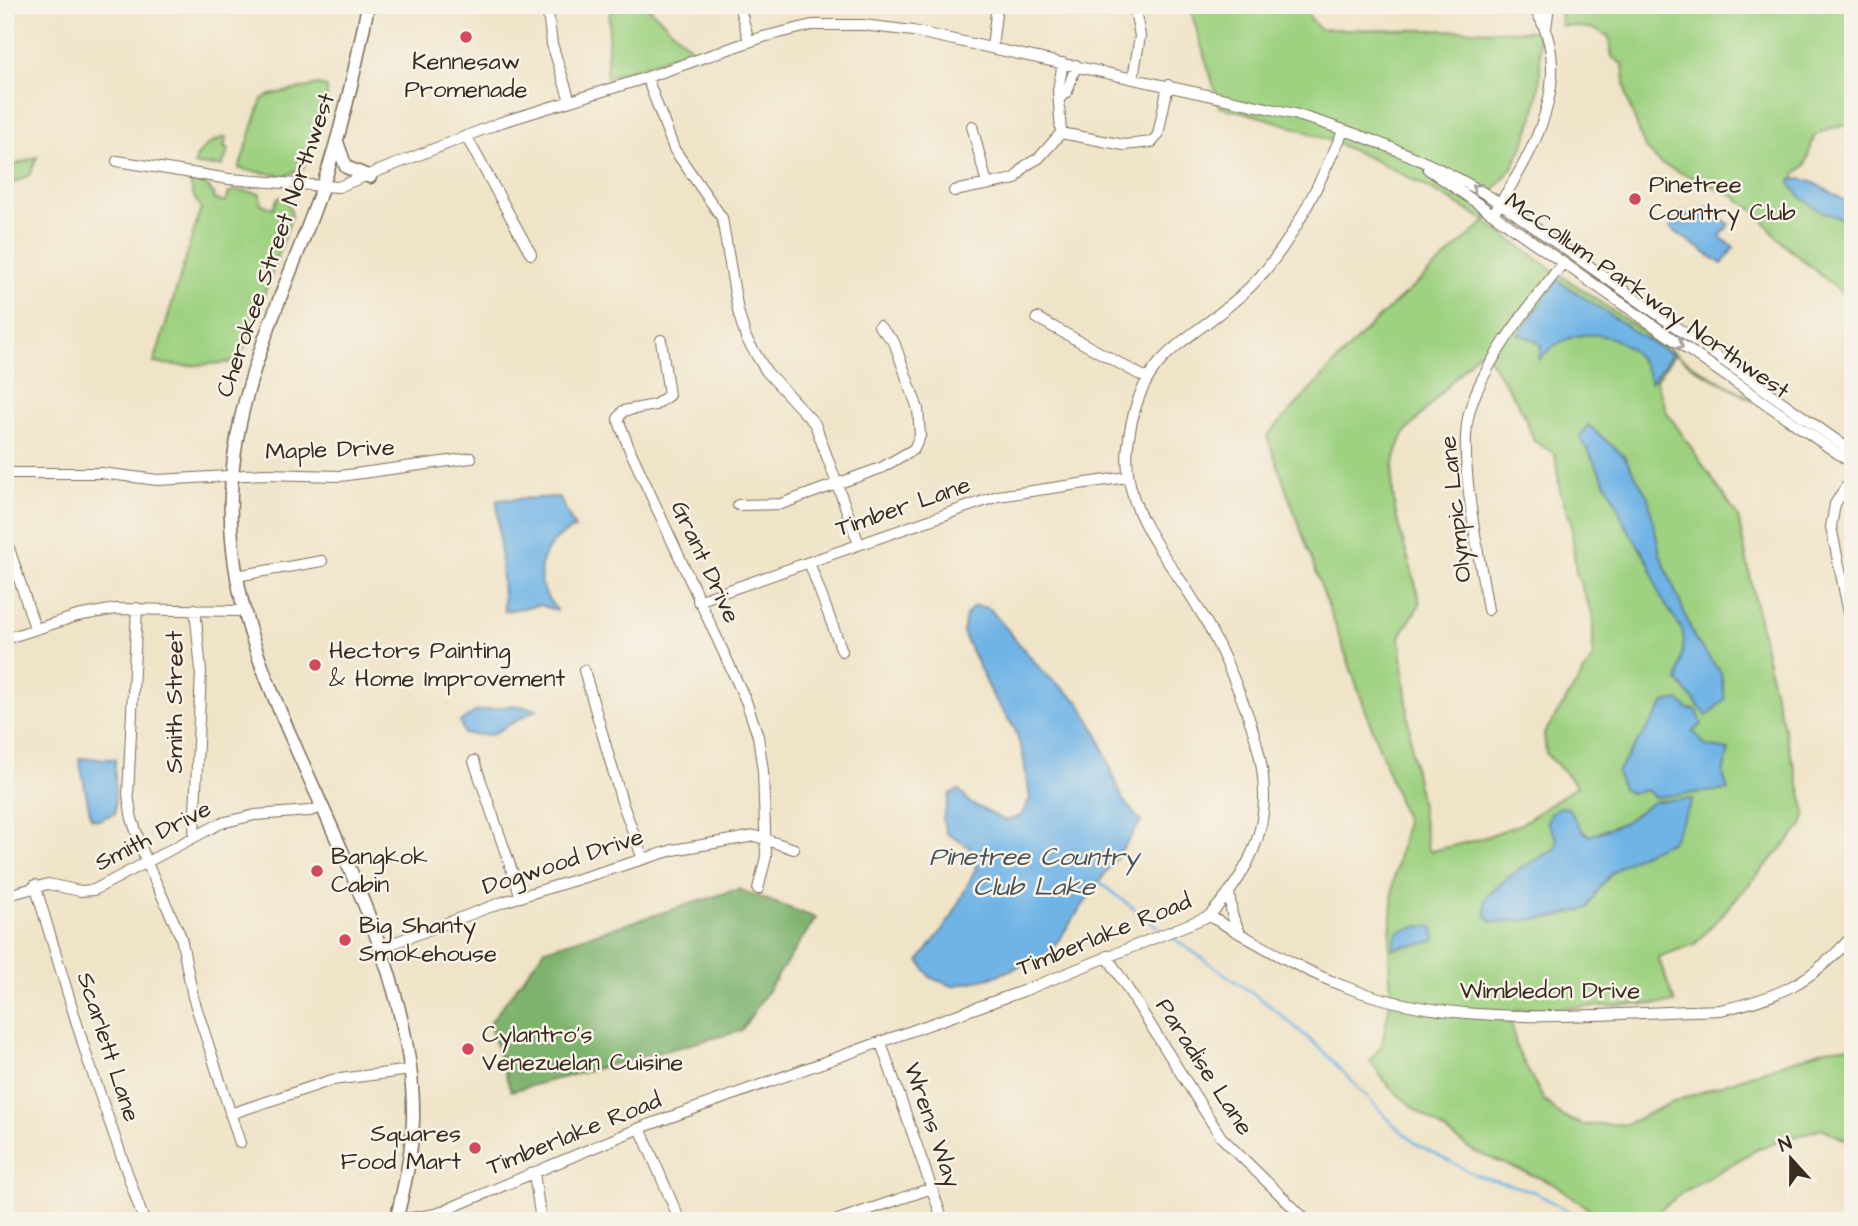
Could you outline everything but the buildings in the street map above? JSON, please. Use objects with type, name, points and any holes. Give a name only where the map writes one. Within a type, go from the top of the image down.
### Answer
[{"type":"main road","name":"Cherokee Street Northwest","points":[[368,5],[337,141],[322,188],[252,370],[237,427],[230,509],[236,576],[243,611],[263,672],[380,948],[401,1015],[411,1070],[412,1133],[396,1220]]},
{"type":"main road","points":[[337,141],[346,167],[370,177]]},
{"type":"street","points":[[547,5],[552,44],[570,101]]},
{"type":"street","points":[[739,5],[749,41]]},
{"type":"street","points":[[992,47],[997,5]]},
{"type":"street","points":[[1133,78],[1140,36],[1134,5]]},
{"type":"street","points":[[1532,5],[1546,30]]},
{"type":"street","points":[[1493,214],[1531,153],[1545,119],[1551,74],[1546,30],[1549,5]]},
{"type":"street","name":"McCollum Parkway Northwest","points":[[117,161],[229,179],[322,188],[343,186],[466,136],[647,78],[749,41],[802,26],[849,25],[913,31],[1265,107],[1345,130],[1456,176],[1500,203],[1853,453]]},
{"type":"street","points":[[954,191],[1015,179],[1025,166],[1039,158],[1061,133],[1061,97],[1058,90],[1063,62]]},
{"type":"street","points":[[1061,97],[1076,65]]},
{"type":"street","points":[[647,78],[674,149],[722,218],[738,311],[746,338],[766,371],[815,424],[859,544]]},
{"type":"street","points":[[1061,133],[1124,145],[1152,142],[1158,135],[1168,85]]},
{"type":"street","points":[[972,126],[987,184]]},
{"type":"street","name":"Timberlake Road","points":[[396,1220],[436,1214],[640,1128],[1023,991],[1209,916],[1252,857],[1263,815],[1264,766],[1259,745],[1224,655],[1189,593],[1150,537],[1127,477],[1128,446],[1134,411],[1146,378],[1182,339],[1252,285],[1272,260],[1300,222],[1345,130]]},
{"type":"street","points":[[466,136],[531,254]]},
{"type":"street","name":"McCollum Parkway Northwest","points":[[1417,161],[1853,464]]},
{"type":"street","name":"Olympic Lane","points":[[1488,610],[1468,469],[1468,416],[1481,381],[1563,263]]},
{"type":"street","points":[[1037,317],[1146,378]]},
{"type":"street","points":[[738,505],[781,504],[901,459],[914,449],[920,436],[918,409],[894,342],[879,326]]},
{"type":"street","name":"Grant Drive","points":[[661,340],[669,395],[655,405],[623,411],[618,419],[625,450],[746,701],[758,736],[763,771],[763,837]]},
{"type":"street","name":"Maple Drive","points":[[5,473],[101,473],[158,480],[231,475],[340,476],[471,458]]},
{"type":"street","points":[[1853,476],[1835,503],[1831,527],[1833,548],[1853,632]]},
{"type":"street","name":"Timber Lane","points":[[698,601],[998,496],[1127,477]]},
{"type":"street","points":[[5,536],[35,628]]},
{"type":"street","points":[[236,576],[322,561]]},
{"type":"street","points":[[809,562],[842,651]]},
{"type":"street","points":[[137,608],[128,795],[132,819],[146,862],[181,937],[193,997],[240,1143]]},
{"type":"street","points":[[5,639],[35,628],[97,612],[137,608],[243,611]]},
{"type":"street","name":"Smith Street","points":[[194,836],[201,671],[195,609]]},
{"type":"street","points":[[584,670],[622,802],[643,859]]},
{"type":"street","points":[[474,761],[521,897]]},
{"type":"street","name":"Smith Drive","points":[[5,895],[35,885],[94,890],[194,836],[236,818],[310,811],[322,807]]},
{"type":"street","points":[[758,889],[766,857],[763,837]]},
{"type":"street","name":"Dogwood Drive","points":[[380,948],[521,897],[703,843],[763,837],[794,849]]},
{"type":"street","name":"Scarlett Lane","points":[[35,885],[87,1057],[144,1221]]},
{"type":"street","points":[[1229,892],[1232,915],[1240,933]]},
{"type":"street","name":"Wimbledon Drive","points":[[1209,916],[1302,968],[1356,991],[1428,1010],[1502,1016],[1720,1010],[1754,1003],[1796,986],[1816,973],[1853,935]]},
{"type":"street","name":"Paradise Lane","points":[[1108,956],[1221,1137],[1307,1221]]},
{"type":"street","name":"Wrens Way","points":[[881,1043],[943,1221]]},
{"type":"street","points":[[230,1114],[332,1080],[411,1070]]},
{"type":"street","points":[[640,1128],[680,1221]]},
{"type":"street","points":[[534,1173],[541,1221]]},
{"type":"street","points":[[838,1220],[932,1188]]},
{"type":"green space","points":[[617,5],[646,5],[692,49],[606,78],[610,11]]},
{"type":"green space","points":[[1189,5],[1301,5],[1319,29],[1537,31],[1540,66],[1533,118],[1513,166],[1488,201],[1486,222],[1677,355],[1675,354],[1656,380],[1667,412],[1738,517],[1772,682],[1806,812],[1802,826],[1695,944],[1658,957],[1675,1003],[1516,1010],[1511,1022],[1517,1049],[1545,1101],[1561,1116],[1583,1125],[1627,1124],[1670,1103],[1826,1049],[1851,1046],[1853,1144],[1822,1128],[1760,1148],[1683,1192],[1646,1221],[1605,1221],[1554,1184],[1473,1151],[1389,1087],[1370,1061],[1382,1044],[1391,997],[1389,960],[1393,883],[1406,822],[1267,436],[1371,325],[1486,221],[1391,168],[1324,138],[1255,115],[1220,107]],"holes":[[[1478,352],[1486,353],[1523,412],[1534,441],[1555,454],[1560,491],[1571,522],[1576,573],[1593,616],[1593,658],[1544,734],[1546,753],[1577,786],[1521,824],[1477,840],[1431,851],[1428,849],[1412,753],[1400,636],[1420,604],[1397,518],[1392,475],[1396,454],[1405,433]]]},
{"type":"green space","name":"Pinetree Country Club","points":[[1560,5],[1653,5],[1660,9],[1666,5],[1853,5],[1853,124],[1828,129],[1814,137],[1805,166],[1796,173],[1793,184],[1853,220],[1853,302],[1781,242],[1758,214],[1734,196],[1661,164],[1645,148],[1627,98],[1623,65],[1612,57],[1609,37],[1595,29],[1561,25]]},
{"type":"green space","points":[[318,85],[327,87],[327,98],[303,168],[285,176],[239,169],[262,99]]},
{"type":"green space","points":[[227,137],[224,148],[229,150],[222,166],[194,165],[206,146]]},
{"type":"green space","points":[[37,157],[30,175],[5,187],[5,168]]},
{"type":"green space","points":[[190,182],[206,185],[214,194],[213,199],[226,202],[229,193],[235,190],[260,194],[261,204],[273,208],[278,198],[286,197],[292,215],[246,346],[234,362],[185,366],[154,363],[201,208],[194,197]]},
{"type":"green space","points":[[1677,355],[1724,384],[1712,378]]},
{"type":"green space","points":[[738,889],[816,918],[741,1031],[511,1091],[489,1024],[545,949]]},
{"type":"water","points":[[1791,180],[1812,182],[1853,205],[1853,221],[1826,213],[1809,204],[1790,183]]},
{"type":"water","points":[[1706,207],[1729,224],[1720,237],[1734,247],[1722,264],[1670,228],[1683,211],[1696,220]]},
{"type":"water","points":[[1558,280],[1672,354],[1651,382],[1643,364],[1632,351],[1618,341],[1602,336],[1569,338],[1553,347],[1539,360],[1541,345],[1531,338],[1518,335]]},
{"type":"water","points":[[1588,425],[1624,456],[1648,497],[1660,554],[1695,639],[1721,673],[1725,699],[1707,716],[1678,681],[1684,641],[1682,630],[1660,596],[1649,563],[1624,523],[1617,504],[1580,436]]},
{"type":"water","points":[[559,497],[575,528],[552,544],[541,565],[543,588],[558,611],[540,605],[504,611],[497,500]]},
{"type":"water","name":"Pinetree Country Club Lake","points":[[974,606],[989,608],[1043,672],[1079,702],[1097,733],[1123,800],[1141,822],[1048,955],[990,978],[952,986],[931,978],[919,961],[951,918],[976,868],[969,847],[946,833],[943,819],[950,794],[959,790],[970,803],[1006,821],[1021,816],[1030,798],[1023,755],[1015,729],[994,698],[963,633],[966,615]]},
{"type":"water","points":[[1679,700],[1688,709],[1697,710],[1702,725],[1693,731],[1706,746],[1729,750],[1723,774],[1728,790],[1654,797],[1647,790],[1630,793],[1622,789],[1617,772],[1665,703]]},
{"type":"water","points":[[513,705],[537,709],[491,735],[464,734],[460,722],[475,712]]},
{"type":"water","points":[[79,758],[115,759],[115,813],[99,820],[91,818]]},
{"type":"water","points":[[1693,799],[1672,841],[1623,865],[1604,882],[1588,908],[1564,915],[1528,920],[1492,922],[1486,916],[1485,899],[1501,883],[1555,849],[1557,839],[1547,822],[1550,813],[1560,807],[1568,808],[1582,830],[1590,836],[1623,823],[1655,801]]},
{"type":"water","points":[[1420,926],[1433,927],[1435,939],[1393,949],[1397,932]]},
{"type":"waterway","points":[[1099,882],[1163,931]]},
{"type":"waterway","points":[[1169,935],[1269,1005],[1320,1048],[1395,1126],[1418,1145],[1476,1175],[1535,1192],[1584,1221]]},
{"type":"place","name":"Kennesaw Promenade","points":[[466,37]]},
{"type":"place","name":"Pinetree Country Club","points":[[1635,199]]},
{"type":"place","name":"Hectors Painting & Home Improvement","points":[[315,665]]},
{"type":"place","name":"Bangkok Cabin","points":[[317,871]]},
{"type":"place","name":"Big Shanty Smokehouse","points":[[345,940]]},
{"type":"place","name":"Cylantro's Venezuelan Cuisine","points":[[468,1049]]},
{"type":"place","name":"Squares Food Mart","points":[[475,1148]]}]
